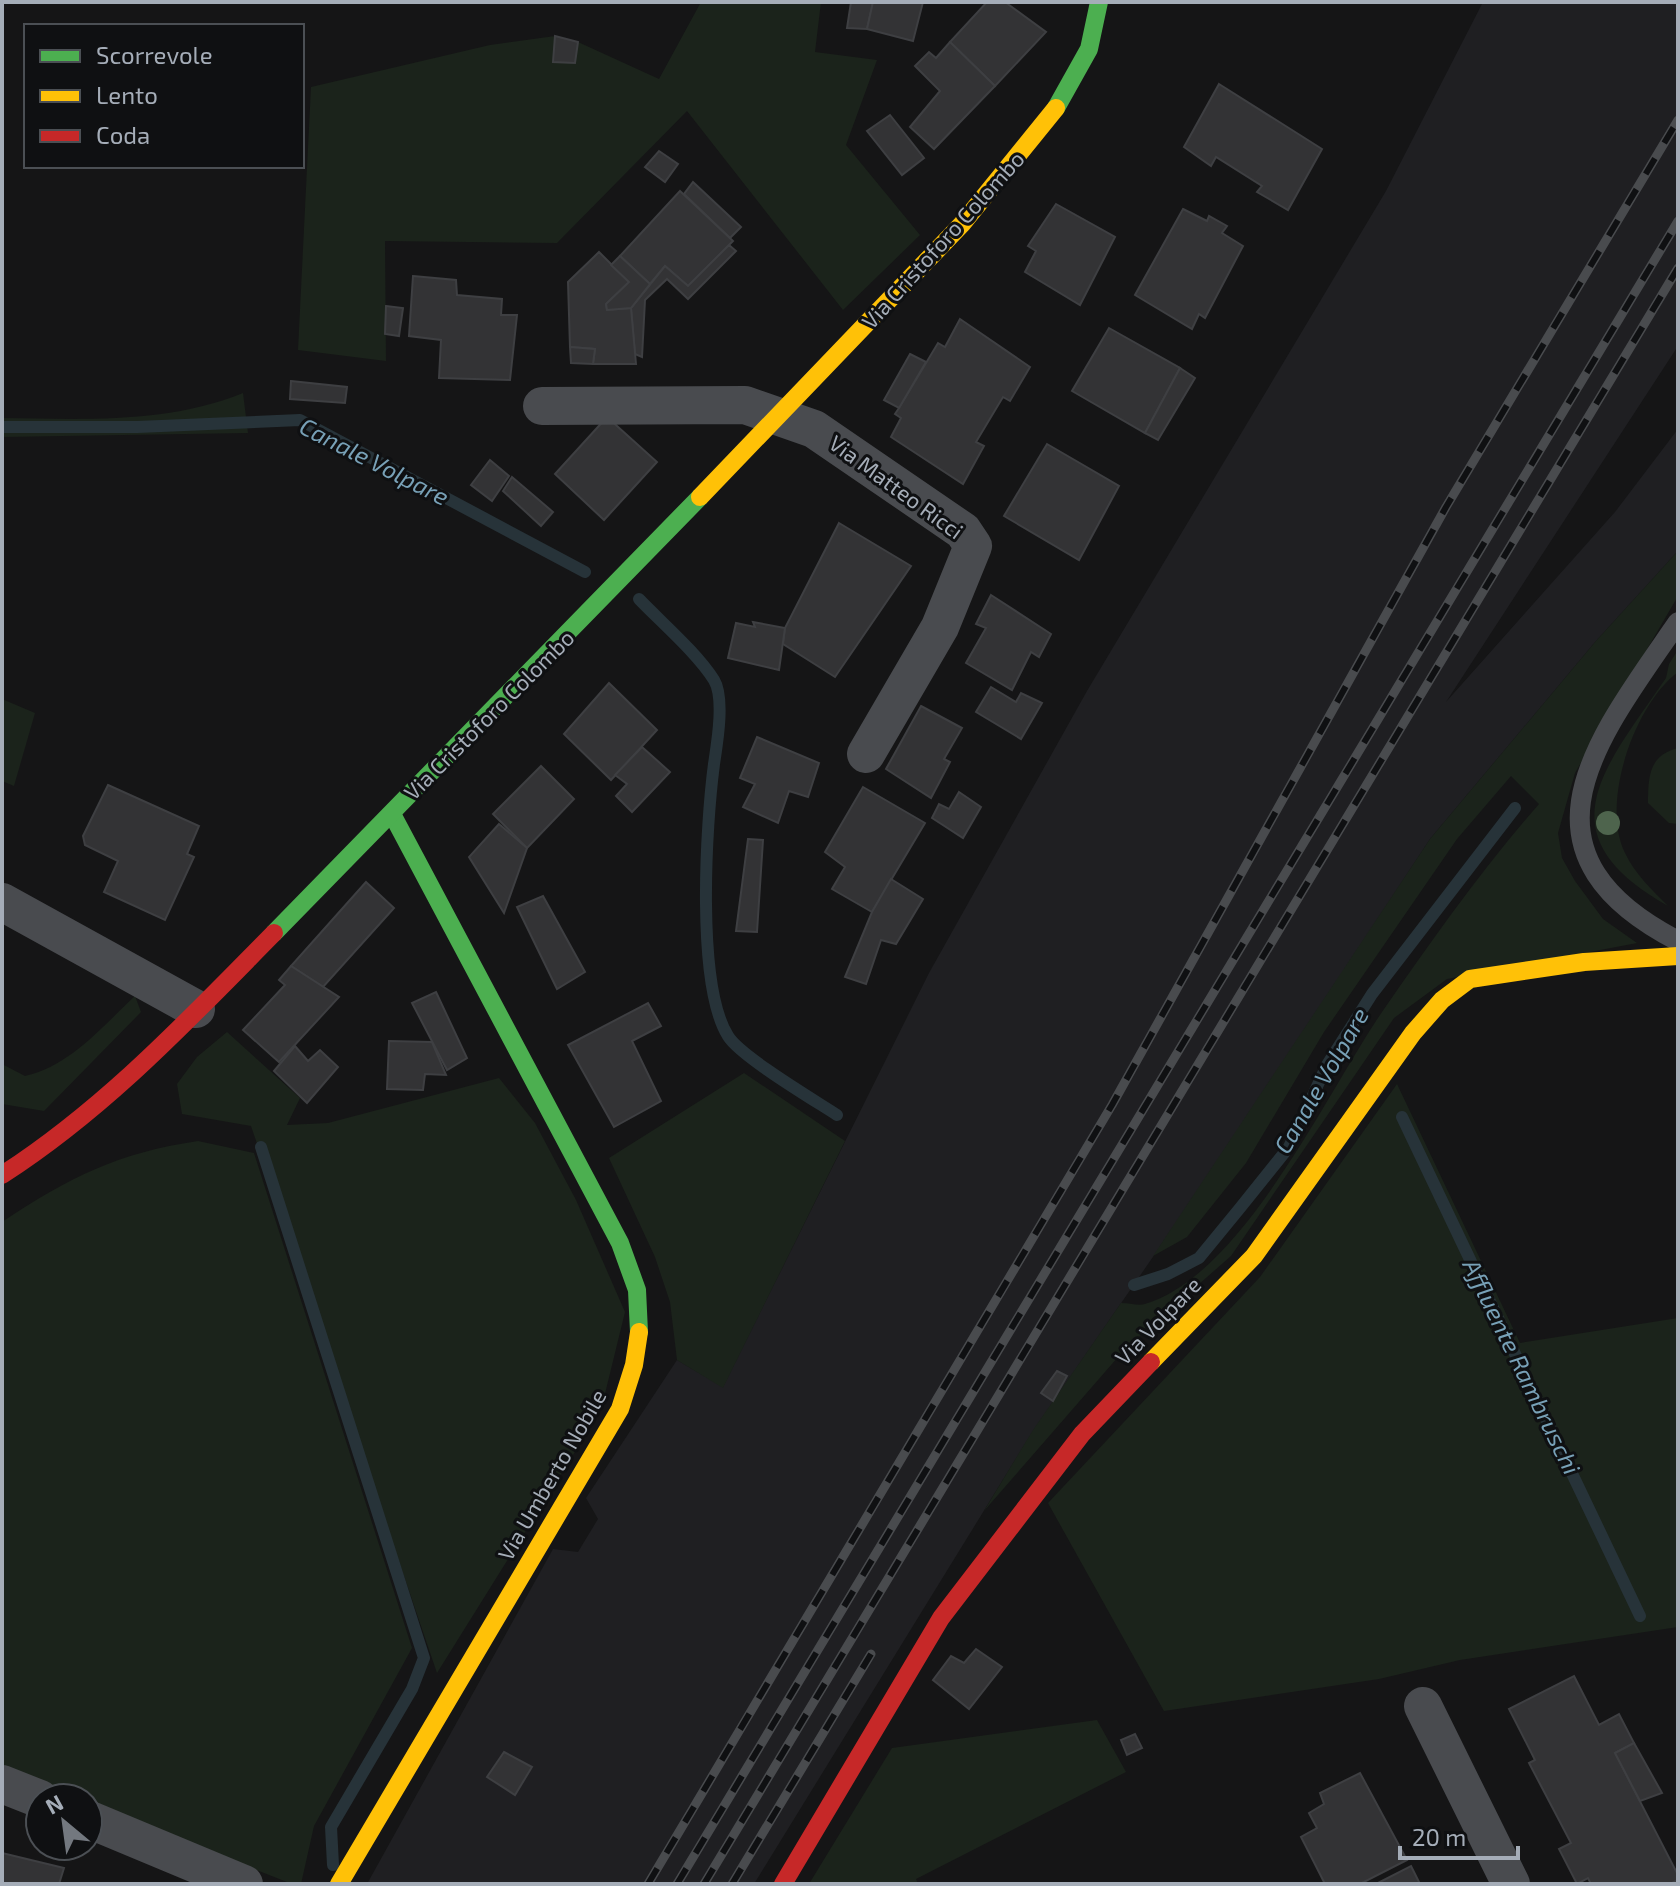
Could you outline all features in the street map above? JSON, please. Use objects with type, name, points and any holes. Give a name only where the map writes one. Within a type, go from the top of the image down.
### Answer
[{"type":"street","name":"Via Cristoforo Colombo","points":[[2,1175],[50,1144],[133,1076],[392,814],[962,224],[1035,138],[1069,89],[1089,49],[1099,2]]},
{"type":"street","points":[[542,406],[745,405],[777,415]]},
{"type":"street","name":"Via Matteo Ricci","points":[[777,415],[814,429],[963,531],[973,546],[940,627],[866,754]]},
{"type":"street","name":"Via Umberto Nobile","points":[[339,1884],[620,1409],[633,1374],[641,1317],[637,1286],[611,1230],[542,1093],[392,814]]},
{"type":"street","points":[[2,902],[196,1009]]},
{"type":"street","name":"Via Volpare","points":[[783,1884],[941,1618],[1082,1434],[1254,1256],[1413,1033],[1442,1000],[1470,979],[1584,962],[1678,956]]},
{"type":"street","points":[[1423,1706],[1511,1884]]},
{"type":"street","points":[[2,1784],[24,1793]]},
{"type":"street","points":[[104,1826],[244,1884]]},
{"type":"lane","points":[[1678,622],[1629,688],[1590,760],[1577,811],[1589,862],[1614,899],[1646,925],[1678,941]]},
{"type":"shaded area","points":[[701,2],[821,2],[815,52],[877,60],[846,145],[920,235],[843,310],[687,111],[557,243],[385,241],[386,361],[298,350],[311,87],[490,45],[555,36],[578,42],[659,79]]},
{"type":"shaded area","points":[[1483,2],[1678,2],[1678,346],[1446,702],[1615,512],[1678,429],[1678,551],[1596,641],[1430,839],[1219,1161],[1033,1431],[754,1884],[367,1884],[553,1549],[578,1552],[598,1519],[586,1498],[677,1360],[723,1387],[929,973],[1087,691],[1386,191]]},
{"type":"shaded area","points":[[243,393],[248,433],[2,437],[2,418],[94,419],[155,415],[214,403]]},
{"type":"shaded area","points":[[1678,551],[1678,596],[1575,773],[1558,833],[1562,858],[1575,881],[1603,919],[1637,943],[1447,979],[1394,1018],[1231,1256],[1125,1349],[984,1511],[1033,1430],[1121,1303],[1145,1304],[1181,1286],[1216,1257],[1249,1220],[1309,1132],[1382,1012],[1477,879],[1539,804],[1511,776],[1457,839],[1324,1032],[1246,1163],[1187,1237],[1153,1256],[1430,839],[1596,641]]},
{"type":"shaded area","points":[[1678,650],[1678,672],[1648,707],[1626,755],[1617,808],[1618,832],[1629,861],[1668,906],[1629,879],[1605,853],[1595,826],[1596,799],[1606,771],[1666,678],[1669,664]]},
{"type":"shaded area","points":[[2,699],[35,713],[14,786],[2,781]]},
{"type":"shaded area","points":[[1678,748],[1678,824],[1669,823],[1648,803],[1652,768],[1661,756]]},
{"type":"shaded area","points":[[135,996],[141,1012],[44,1111],[2,1104],[2,1064],[25,1076],[57,1064],[85,1044]]},
{"type":"shaded area","points":[[227,1032],[300,1098],[287,1125],[328,1123],[499,1078],[535,1123],[576,1200],[625,1312],[601,1410],[437,1673],[251,1126],[182,1114],[177,1084],[197,1057]]},
{"type":"shaded area","points":[[744,1073],[845,1141],[723,1388],[677,1360],[670,1302],[655,1257],[609,1158]]},
{"type":"shaded area","points":[[1397,1084],[1520,1343],[1678,1318],[1678,1627],[1460,1660],[1379,1679],[1164,1711],[1048,1503],[1260,1277]]},
{"type":"shaded area","points":[[198,1141],[254,1153],[412,1648],[314,1826],[301,1884],[292,1884],[104,1810],[104,1782],[33,1782],[2,1770],[2,1222],[95,1169],[169,1146]]},
{"type":"shaded area","points":[[1097,1720],[1126,1772],[916,1879],[918,1884],[809,1884],[892,1748]]},
{"type":"building","points":[[851,2],[873,2],[867,29],[847,28]]},
{"type":"building","points":[[873,2],[923,2],[913,41],[867,29]]},
{"type":"building","points":[[987,2],[1005,2],[1046,32],[995,86],[950,42]]},
{"type":"building","points":[[555,36],[578,42],[575,63],[553,62]]},
{"type":"building","points":[[950,42],[995,86],[934,149],[910,127],[940,91],[915,66],[929,52],[936,58]]},
{"type":"building","points":[[1219,84],[1322,149],[1288,210],[1257,192],[1262,186],[1216,157],[1211,166],[1184,147]]},
{"type":"building","points":[[890,115],[924,158],[902,175],[867,131]]},
{"type":"building","points":[[659,151],[678,164],[665,182],[645,167]]},
{"type":"building","points":[[693,182],[741,227],[730,238],[684,194]]},
{"type":"building","points":[[680,191],[733,241],[688,286],[665,266],[650,284],[620,256]]},
{"type":"building","points":[[1056,204],[1115,237],[1080,305],[1025,272],[1036,251],[1028,246]]},
{"type":"building","points":[[1183,209],[1207,221],[1209,216],[1227,226],[1222,233],[1243,246],[1205,318],[1199,314],[1192,329],[1135,295]]},
{"type":"building","points":[[729,245],[736,251],[688,299],[667,279],[645,300],[642,357],[635,354],[631,308],[665,266],[688,286]]},
{"type":"building","points":[[599,252],[629,282],[606,304],[607,310],[631,308],[636,364],[593,364],[595,349],[570,347],[568,282]]},
{"type":"building","points":[[620,256],[650,284],[631,308],[607,310],[606,304],[629,282],[611,265]]},
{"type":"building","points":[[413,276],[456,280],[457,295],[502,299],[501,315],[517,315],[510,380],[439,378],[441,340],[409,336]]},
{"type":"building","points":[[386,306],[403,308],[399,336],[385,334]]},
{"type":"building","points":[[960,319],[1030,367],[1010,401],[1003,397],[976,442],[984,446],[963,484],[891,437],[901,418],[895,414],[938,343],[945,347]]},
{"type":"building","points":[[1109,328],[1180,368],[1145,433],[1072,391]]},
{"type":"building","points":[[570,347],[595,349],[593,364],[571,363]]},
{"type":"building","points":[[910,354],[926,362],[899,408],[884,400]]},
{"type":"building","points":[[1180,368],[1195,378],[1158,440],[1145,433]]},
{"type":"building","points":[[291,381],[347,387],[345,403],[290,399]]},
{"type":"building","points":[[607,417],[657,462],[604,520],[555,474]]},
{"type":"building","points":[[1047,444],[1119,486],[1079,560],[1004,516]]},
{"type":"building","points":[[490,460],[509,476],[492,501],[471,485]]},
{"type":"building","points":[[512,477],[553,512],[541,526],[503,491]]},
{"type":"building","points":[[839,523],[911,566],[835,677],[783,644],[785,628]]},
{"type":"building","points":[[991,595],[1051,634],[1039,657],[1031,652],[1012,690],[966,663],[986,628],[976,624]]},
{"type":"building","points":[[753,622],[785,628],[779,670],[728,658],[736,623],[755,627]]},
{"type":"building","points":[[609,683],[657,730],[611,780],[564,734]]},
{"type":"building","points":[[991,687],[1016,702],[1021,693],[1042,703],[1021,739],[976,712]]},
{"type":"building","points":[[921,706],[962,728],[944,759],[950,762],[931,798],[886,769]]},
{"type":"building","points":[[757,737],[819,763],[808,797],[789,791],[778,823],[743,807],[755,784],[740,778]]},
{"type":"building","points":[[642,747],[670,772],[632,812],[616,796],[627,784],[615,775]]},
{"type":"building","points":[[541,766],[574,799],[527,848],[493,814]]},
{"type":"building","points":[[108,785],[199,826],[187,854],[194,857],[165,920],[104,892],[118,861],[85,845],[83,836]]},
{"type":"building","points":[[863,787],[925,823],[872,912],[832,889],[845,867],[825,852]]},
{"type":"building","points":[[959,792],[981,807],[963,838],[932,818],[939,804],[949,809]]},
{"type":"building","points":[[499,824],[527,848],[504,913],[469,857]]},
{"type":"building","points":[[748,839],[763,840],[757,932],[736,931]]},
{"type":"building","points":[[891,879],[923,899],[896,944],[881,940],[866,984],[845,977],[872,912]]},
{"type":"building","points":[[366,882],[394,908],[323,987],[291,966]]},
{"type":"building","points":[[543,896],[585,972],[557,989],[517,907]]},
{"type":"building","points":[[291,966],[339,997],[279,1062],[243,1030],[285,985],[279,980]]},
{"type":"building","points":[[436,992],[467,1058],[447,1070],[412,1003]]},
{"type":"building","points":[[648,1003],[661,1026],[632,1041],[661,1101],[614,1127],[568,1045]]},
{"type":"building","points":[[389,1041],[432,1042],[446,1075],[425,1074],[423,1090],[387,1089]]},
{"type":"building","points":[[295,1046],[308,1061],[320,1050],[338,1067],[307,1103],[274,1071]]},
{"type":"building","points":[[1057,1371],[1067,1376],[1053,1401],[1041,1393]]},
{"type":"building","points":[[976,1649],[1002,1667],[969,1709],[933,1680],[951,1656],[964,1663]]},
{"type":"building","points":[[1574,1676],[1599,1725],[1619,1714],[1634,1743],[1615,1753],[1678,1875],[1678,1880],[1670,1884],[1591,1884],[1588,1878],[1577,1884],[1559,1849],[1571,1843],[1529,1763],[1535,1760],[1509,1709]]},
{"type":"building","points":[[1135,1734],[1142,1748],[1127,1755],[1121,1740]]},
{"type":"building","points":[[1634,1743],[1662,1793],[1640,1801],[1615,1753]]},
{"type":"building","points":[[504,1752],[532,1767],[515,1795],[487,1777]]},
{"type":"building","points":[[1360,1773],[1407,1860],[1360,1884],[1325,1884],[1301,1837],[1317,1828],[1309,1813],[1324,1804],[1320,1793]]},
{"type":"building","points":[[2,1853],[24,1858],[24,1862],[64,1868],[59,1884],[2,1884]]},
{"type":"building","points":[[1411,1866],[1420,1884],[1376,1884]]},
{"type":"waterway","name":"Canale Volpare","points":[[2,427],[137,427],[300,420],[585,572]]},
{"type":"waterway","name":"Canale Volpare","points":[[639,599],[698,659],[714,680],[719,698],[706,863],[707,944],[718,1012],[735,1045],[837,1115]]},
{"type":"waterway","name":"Canale Volpare","points":[[1134,1285],[1168,1274],[1199,1258],[1289,1147],[1327,1065],[1372,994],[1515,808]]},
{"type":"waterway","name":"Affluente Rambruschi","points":[[1402,1117],[1640,1616]]},
{"type":"waterway","points":[[261,1147],[424,1658],[412,1689],[331,1827],[333,1865]]},
{"type":"railway","points":[[648,1884],[1112,1105],[1446,507],[1678,120]]},
{"type":"railway","points":[[677,1884],[1678,221]]},
{"type":"railway","points":[[704,1884],[1678,268]]},
{"type":"railway","points":[[732,1884],[871,1654]]},
{"type":"traffic: fast","points":[[1056,108],[1089,49],[1099,2]]},
{"type":"traffic: fast","points":[[274,933],[700,497]]},
{"type":"traffic: fast","points":[[392,814],[620,1243],[637,1290],[639,1332]]},
{"type":"traffic: slow","points":[[700,497],[962,224],[1056,108]]},
{"type":"traffic: slow","points":[[1151,1362],[1254,1256],[1413,1033],[1442,1000],[1470,979],[1584,962],[1678,956]]},
{"type":"traffic: slow","points":[[339,1884],[620,1409],[634,1365],[639,1332]]},
{"type":"traffic: jam","points":[[2,1175],[76,1121],[145,1062],[274,933]]},
{"type":"traffic: jam","points":[[783,1884],[941,1618],[1082,1434],[1151,1362]]}]
